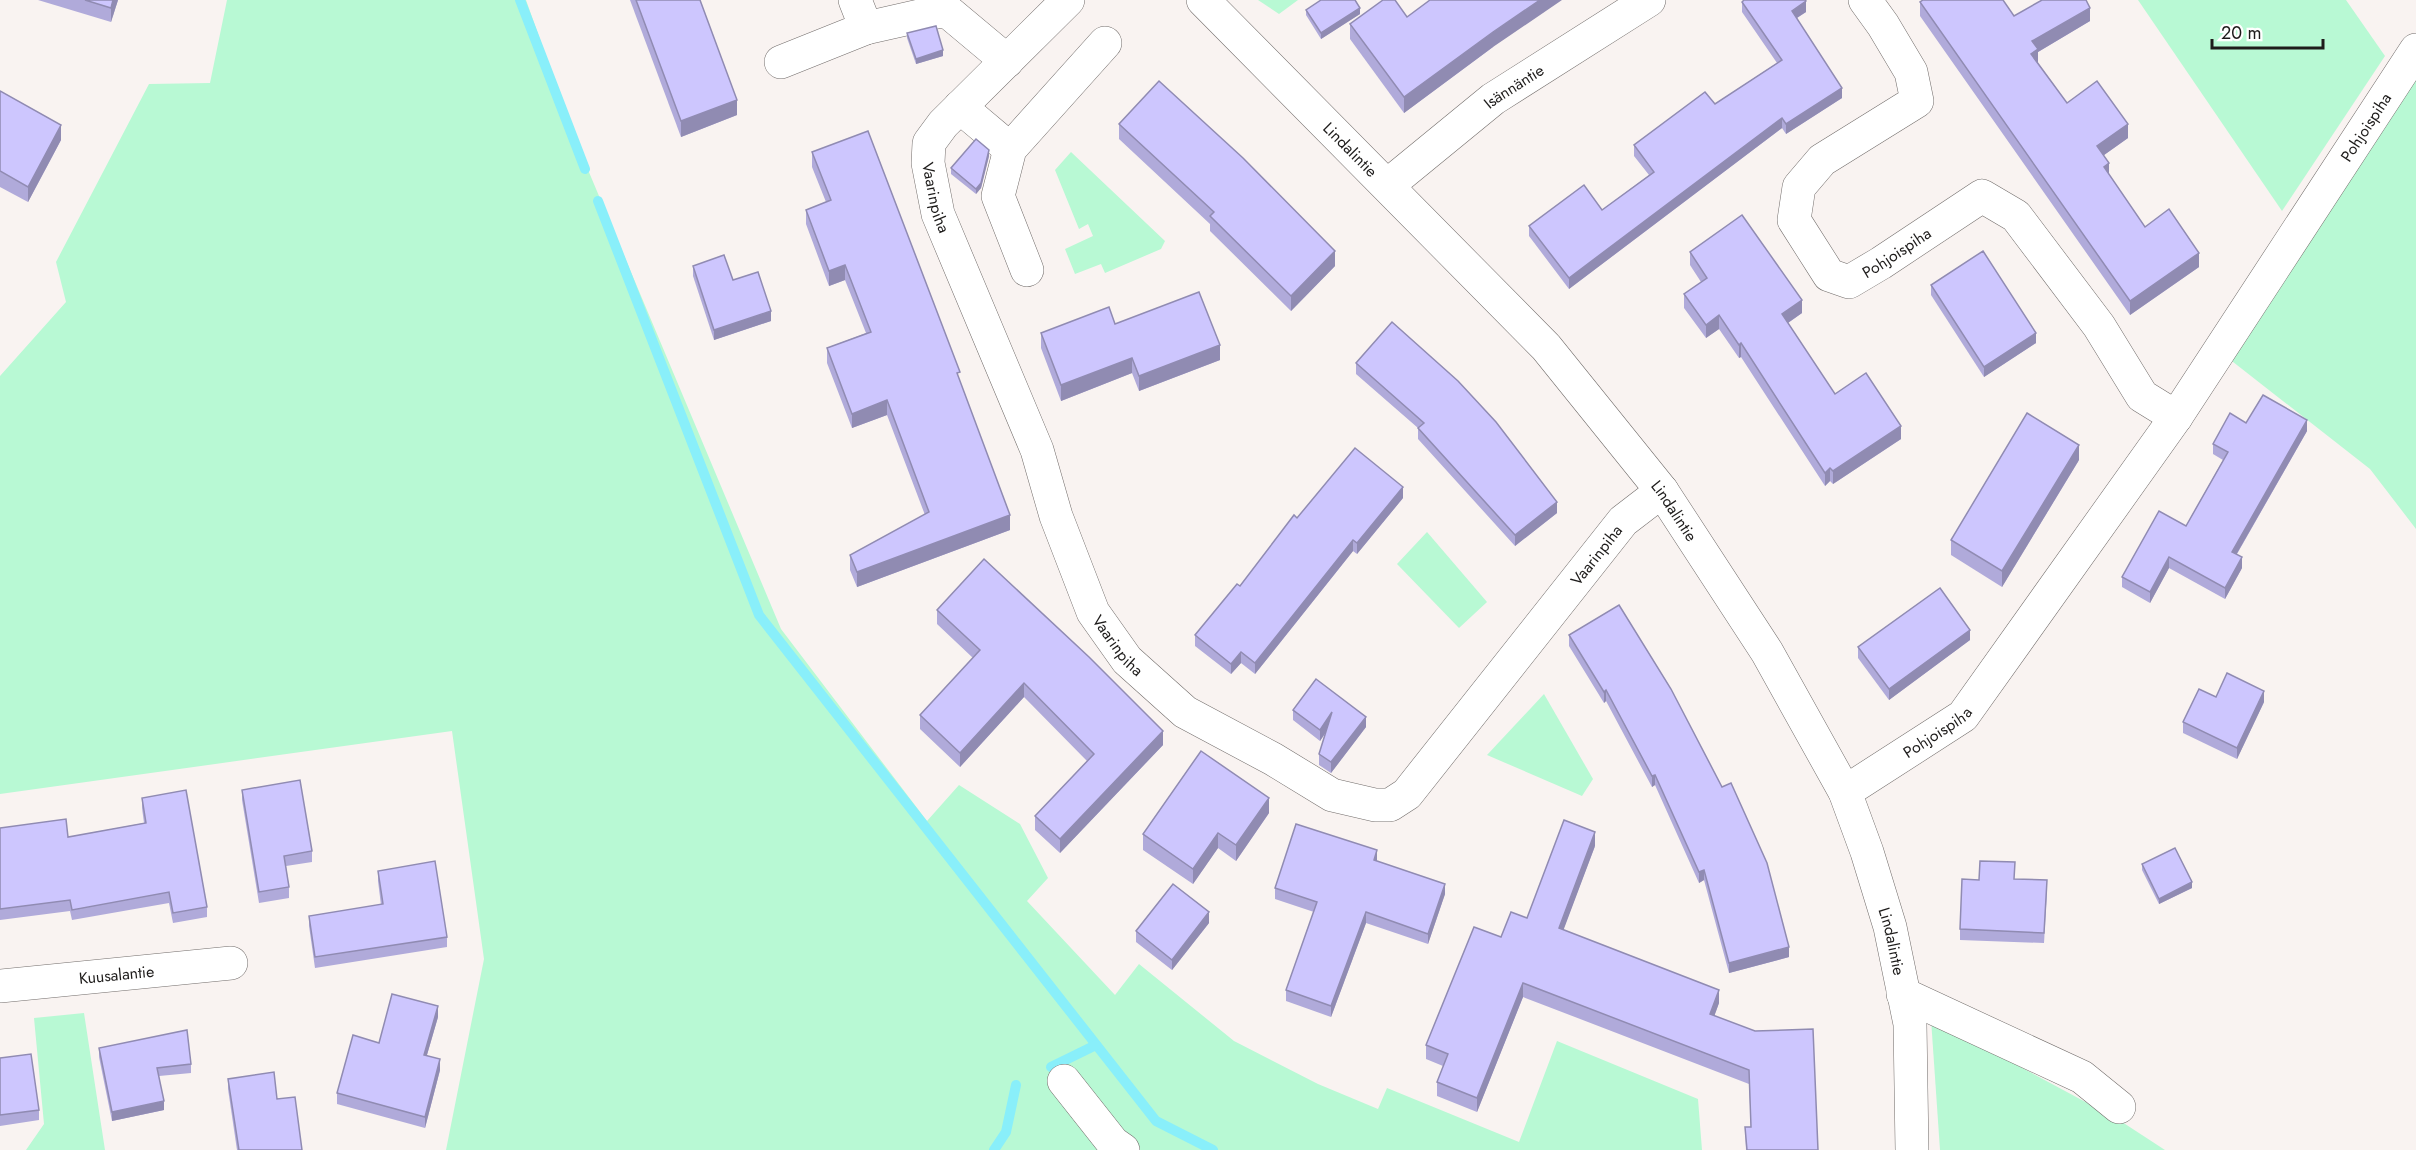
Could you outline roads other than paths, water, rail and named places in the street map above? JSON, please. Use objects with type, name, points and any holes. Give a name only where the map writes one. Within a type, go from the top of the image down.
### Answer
[{"type":"street","name":"Vaarinpiha","points":[[1068,0],[943,124],[929,143],[928,163],[938,214],[1037,450],[1056,516],[1093,612],[1127,660],[1185,712],[1273,759],[1332,795],[1375,805],[1390,806],[1407,794],[1623,521],[1662,491]]},
{"type":"street","name":"Lindalintie","points":[[1203,0],[1546,347],[1662,491],[1767,652],[1845,792],[1867,852],[1890,927],[1910,1024],[1912,1150]]},
{"type":"street","name":"Isännäntie","points":[[1388,185],[1493,99],[1649,0]]},
{"type":"street","name":"Pohjoispiha","points":[[1864,0],[1883,25],[1911,72],[1917,101],[1822,160],[1799,187],[1794,220],[1829,275],[1849,282],[1982,196],[2016,216],[2099,326],[2142,396],[2176,417]]},
{"type":"street","points":[[781,62],[860,14],[946,10],[1007,61]]},
{"type":"street","points":[[1027,270],[998,196],[1010,149],[1105,43]]},
{"type":"street","name":"Pohjoispiha","points":[[1845,792],[1963,716],[2176,417],[2416,50]]},
{"type":"street","points":[[960,107],[1010,149]]},
{"type":"street","name":"Kuusalantie","points":[[0,986],[231,963]]},
{"type":"street","points":[[1903,994],[2082,1077],[2119,1107]]},
{"type":"street","points":[[1064,1081],[1113,1143],[1123,1150]]},
{"type":"waterway","points":[[520,0],[585,169]]},
{"type":"waterway","points":[[598,201],[759,615],[1156,1121],[1213,1150]]},
{"type":"waterway","points":[[1051,1067],[1096,1045]]},
{"type":"waterway","points":[[994,1150],[1006,1132],[1016,1085]]}]
